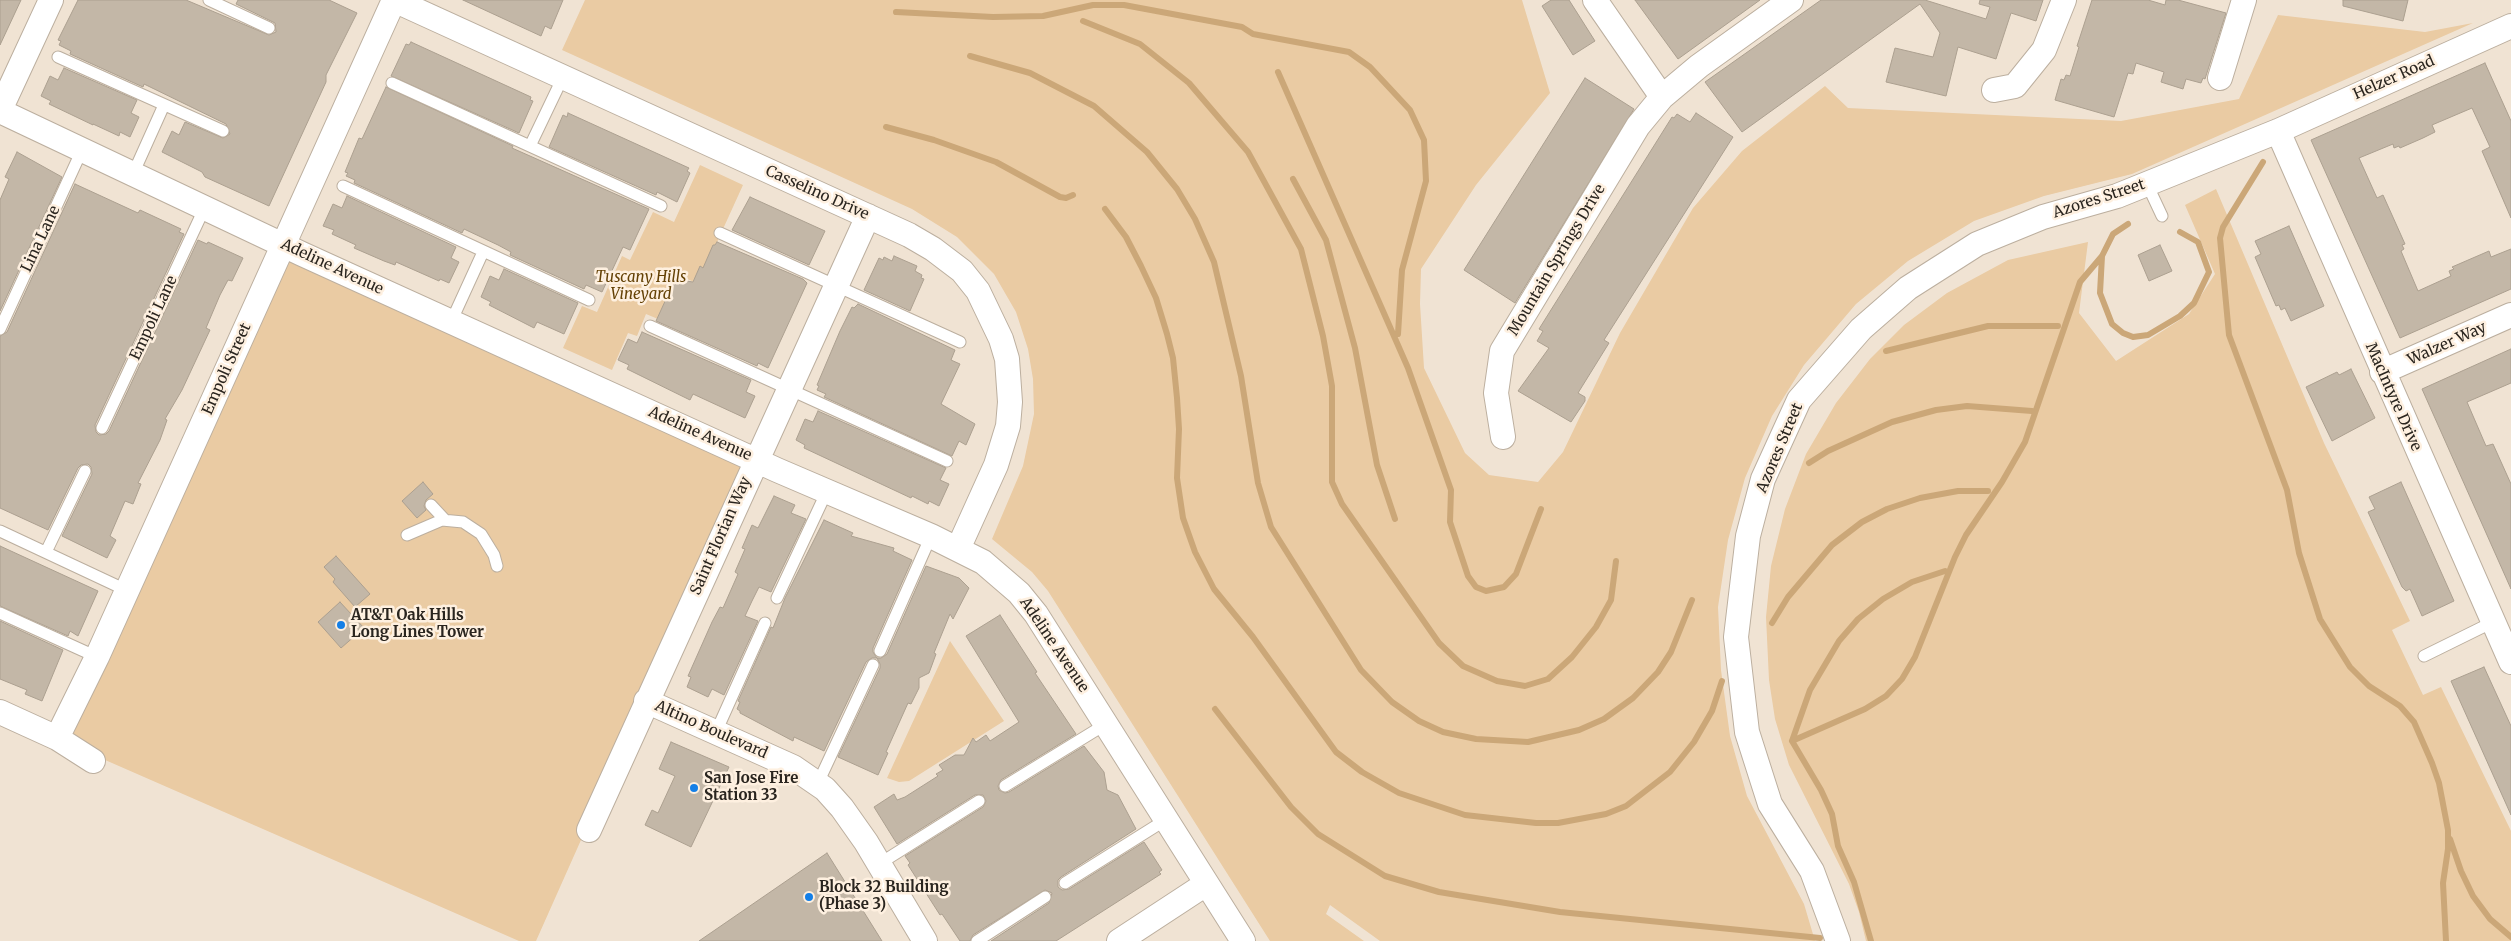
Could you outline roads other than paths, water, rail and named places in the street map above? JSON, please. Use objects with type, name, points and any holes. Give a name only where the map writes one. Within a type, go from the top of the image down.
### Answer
[{"type":"street","points":[[0,111],[51,0]]},
{"type":"street","name":"Casselino Drive","points":[[394,0],[868,216],[933,249],[962,271],[978,291],[1001,339],[1007,360],[1010,402],[1003,445],[990,481],[958,549]]},
{"type":"street","name":"Empoli Street","points":[[57,738],[97,657],[394,0]]},
{"type":"street","points":[[1595,0],[1662,97]]},
{"type":"street","name":"Mountain Springs Drive","points":[[1503,437],[1496,394],[1502,351],[1638,126],[1662,97],[1699,66],[1791,0]]},
{"type":"street","points":[[1994,90],[2015,86],[2044,50],[2064,0]]},
{"type":"street","points":[[2220,78],[2244,0]]},
{"type":"street","name":"Helzer Road","points":[[2278,131],[2511,26]]},
{"type":"street","name":"Adeline Avenue","points":[[0,111],[451,322],[931,536],[958,549],[998,573],[1019,593],[1036,614],[1243,941]]},
{"type":"street","name":"Azores Street","points":[[1838,941],[1812,871],[1770,804],[1747,732],[1736,637],[1748,536],[1763,479],[1798,400],[1861,329],[1908,288],[1977,244],[2043,217],[2116,196],[2278,131]]},
{"type":"street","name":"MacIntyre Drive","points":[[2278,131],[2382,372],[2502,618],[2511,662]]},
{"type":"street","name":"Saint Florian Way","points":[[588,830],[868,216]]},
{"type":"street","name":"Walzer Way","points":[[2382,372],[2511,315]]},
{"type":"street","name":"Altino Boulevard","points":[[646,701],[792,767],[818,783],[842,808],[879,864],[925,941]]},
{"type":"street","points":[[0,712],[57,738],[92,761]]},
{"type":"street","points":[[1119,941],[1206,884]]},
{"type":"lane","points":[[212,1],[269,28]]},
{"type":"lane","points":[[58,57],[223,131]]},
{"type":"lane","points":[[530,146],[563,77]]},
{"type":"lane","points":[[392,83],[661,206]]},
{"type":"lane","points":[[133,174],[164,105]]},
{"type":"lane","name":"Lina Lane","points":[[0,329],[82,150]]},
{"type":"lane","points":[[2147,184],[2162,216]]},
{"type":"lane","points":[[343,186],[589,300]]},
{"type":"lane","name":"Empoli Lane","points":[[102,428],[205,208]]},
{"type":"lane","points":[[720,233],[960,342]]},
{"type":"lane","points":[[451,322],[483,252]]},
{"type":"lane","points":[[650,326],[946,461]]},
{"type":"lane","points":[[46,552],[85,471]]},
{"type":"lane","points":[[776,598],[827,491]]},
{"type":"lane","points":[[431,505],[445,520]]},
{"type":"lane","points":[[407,535],[445,520],[463,522],[481,534],[494,555],[497,566]]},
{"type":"lane","points":[[0,531],[126,590]]},
{"type":"lane","points":[[880,651],[931,536]]},
{"type":"lane","points":[[0,613],[97,657]]},
{"type":"lane","points":[[2424,656],[2502,618]]},
{"type":"lane","points":[[716,732],[765,623]]},
{"type":"lane","points":[[818,783],[873,665]]},
{"type":"lane","points":[[1005,786],[1106,724]]},
{"type":"lane","points":[[879,864],[979,801]]},
{"type":"lane","points":[[1065,883],[1166,819]]},
{"type":"lane","points":[[977,941],[1045,896]]},
{"type":"waterway","points":[[896,12],[993,17],[1043,16],[1093,5],[1124,5],[1242,27],[1253,34],[1349,52],[1370,67],[1410,110],[1424,140],[1426,181],[1402,270],[1398,334]]},
{"type":"waterway","points":[[1083,21],[1140,44],[1189,83],[1248,152],[1301,249],[1323,336],[1332,386],[1332,482],[1342,504],[1439,643],[1463,666],[1497,681],[1525,686],[1548,679],[1572,657],[1596,627],[1611,600],[1616,561]]},
{"type":"waterway","points":[[970,56],[1030,73],[1094,106],[1147,152],[1177,189],[1195,219],[1214,262],[1241,376],[1258,483],[1271,527],[1361,670],[1392,702],[1419,721],[1443,732],[1476,739],[1528,742],[1579,730],[1604,719],[1633,698],[1658,672],[1671,652],[1692,600]]},
{"type":"waterway","points":[[1278,72],[1408,368],[1451,490],[1450,522],[1468,576],[1476,587],[1486,591],[1504,587],[1516,574],[1541,509]]},
{"type":"waterway","points":[[886,127],[934,140],[996,162],[1060,197],[1066,198],[1073,195]]},
{"type":"waterway","points":[[2263,162],[2223,227],[2220,238],[2229,335],[2287,490],[2299,553],[2320,619],[2350,667],[2369,686],[2400,706],[2414,722],[2432,763],[2439,783],[2448,830],[2448,849],[2443,883],[2446,941]]},
{"type":"waterway","points":[[1293,179],[1326,240],[1355,348],[1377,465],[1395,519]]},
{"type":"waterway","points":[[1105,209],[1126,237],[1141,266],[1156,298],[1167,334],[1173,358],[1177,398],[1179,429],[1177,478],[1183,518],[1195,552],[1214,589],[1253,637],[1336,752],[1362,772],[1399,793],[1465,815],[1536,823],[1558,823],[1606,814],[1626,806],[1670,772],[1694,742],[1712,711],[1722,681]]},
{"type":"waterway","points":[[1792,741],[1865,709],[1886,696],[1902,679],[1915,657],[1955,557],[1966,535],[2002,482],[2025,442],[2080,282],[2102,256],[2113,234],[2128,224]]},
{"type":"waterway","points":[[2102,256],[2100,293],[2112,324],[2123,333],[2133,337],[2148,335],[2180,316],[2194,303],[2209,272],[2198,242],[2180,232]]},
{"type":"waterway","points":[[1886,351],[1988,326],[2058,326]]},
{"type":"waterway","points":[[1809,463],[1828,451],[1892,422],[1936,410],[1967,406],[2032,411]]},
{"type":"waterway","points":[[1772,623],[1788,597],[1832,545],[1862,522],[1887,509],[1920,498],[1958,491],[1988,491]]},
{"type":"waterway","points":[[1792,741],[1810,690],[1839,641],[1858,619],[1883,599],[1912,582],[1945,571]]},
{"type":"waterway","points":[[1215,709],[1291,807],[1318,834],[1385,876],[1439,892],[1560,912],[1820,938]]},
{"type":"waterway","points":[[1792,741],[1821,790],[1832,814],[1838,846],[1854,882],[1871,941]]},
{"type":"waterway","points":[[2450,839],[2461,871],[2473,896],[2490,919],[2511,937]]},
{"type":"place","name":"AT&T Oak Hills Long Lines Tower","points":[[341,625]]},
{"type":"place","name":"San Jose Fire Station 33","points":[[694,788]]},
{"type":"place","name":"Block 32 Building (Phase 3)","points":[[809,897]]},
{"type":"park label","name":"Tuscany Hills Vineyard","points":[[641,286]]}]
